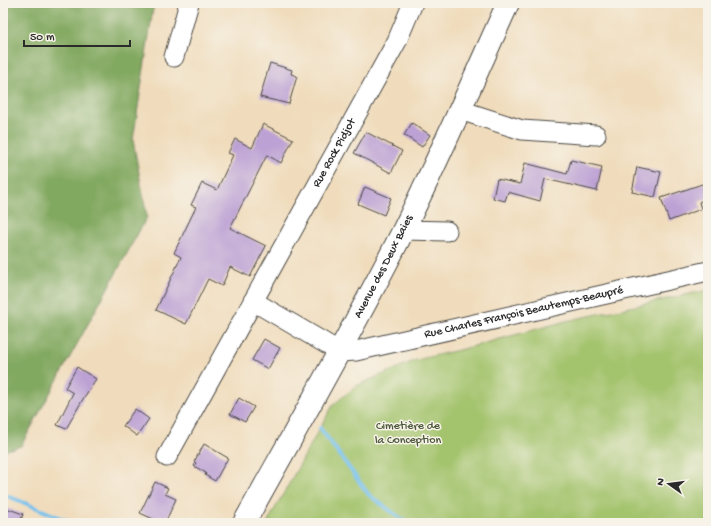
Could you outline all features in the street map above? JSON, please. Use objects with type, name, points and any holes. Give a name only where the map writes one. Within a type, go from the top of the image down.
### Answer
[{"type":"main road","name":"Avenue des Deux Baies","points":[[244,523],[340,352],[403,230],[460,110],[508,3]]},
{"type":"street","points":[[174,57],[189,3]]},
{"type":"street","name":"Rue Rock Pidjot","points":[[167,457],[396,41],[413,3]]},
{"type":"street","points":[[460,110],[522,130],[596,135]]},
{"type":"street","points":[[403,230],[447,231]]},
{"type":"street","name":"Rue Charles François Beautemps-Beaupré","points":[[340,352],[356,351],[708,271]]},
{"type":"street","points":[[253,301],[340,352]]},
{"type":"green space","points":[[3,3],[154,3],[133,140],[147,217],[21,446],[3,451]]},
{"type":"green space","name":"Cimetière de la Conception","points":[[708,290],[708,523],[267,523],[333,405],[356,386],[416,360],[566,321]]},
{"type":"building","points":[[270,63],[292,70],[291,74],[297,76],[289,104],[260,97]]},
{"type":"building","points":[[412,123],[430,135],[422,147],[404,135]]},
{"type":"building","points":[[263,124],[293,139],[281,163],[267,155],[230,228],[266,246],[250,277],[230,267],[222,286],[208,279],[186,324],[156,310],[181,257],[174,253],[196,207],[191,205],[202,183],[217,190],[233,155],[228,153],[235,139],[252,148]]},
{"type":"building","points":[[366,132],[402,151],[391,173],[354,153]]},
{"type":"building","points":[[571,160],[602,167],[597,191],[545,179],[540,201],[508,192],[505,201],[493,198],[497,179],[520,184],[525,163],[567,174]]},
{"type":"building","points":[[637,167],[661,172],[655,197],[632,192]]},
{"type":"building","points":[[708,182],[708,198],[699,202],[701,209],[669,221],[661,198]]},
{"type":"building","points":[[365,187],[391,198],[384,215],[358,204]]},
{"type":"building","points":[[264,339],[280,348],[268,369],[252,360]]},
{"type":"building","points":[[77,367],[96,379],[66,429],[57,425],[73,393],[65,388]]},
{"type":"building","points":[[239,398],[254,407],[245,422],[230,414]]},
{"type":"building","points":[[135,409],[149,419],[137,436],[123,426]]},
{"type":"building","points":[[204,444],[228,458],[215,481],[205,475],[206,473],[194,466],[196,463],[194,462]]},
{"type":"building","points":[[155,482],[168,488],[165,494],[176,499],[165,523],[140,513]]},
{"type":"building","points":[[6,508],[23,514],[20,523],[3,523],[3,516]]},
{"type":"waterway","points":[[320,428],[369,495],[407,523]]},
{"type":"waterway","points":[[3,494],[73,523]]}]
